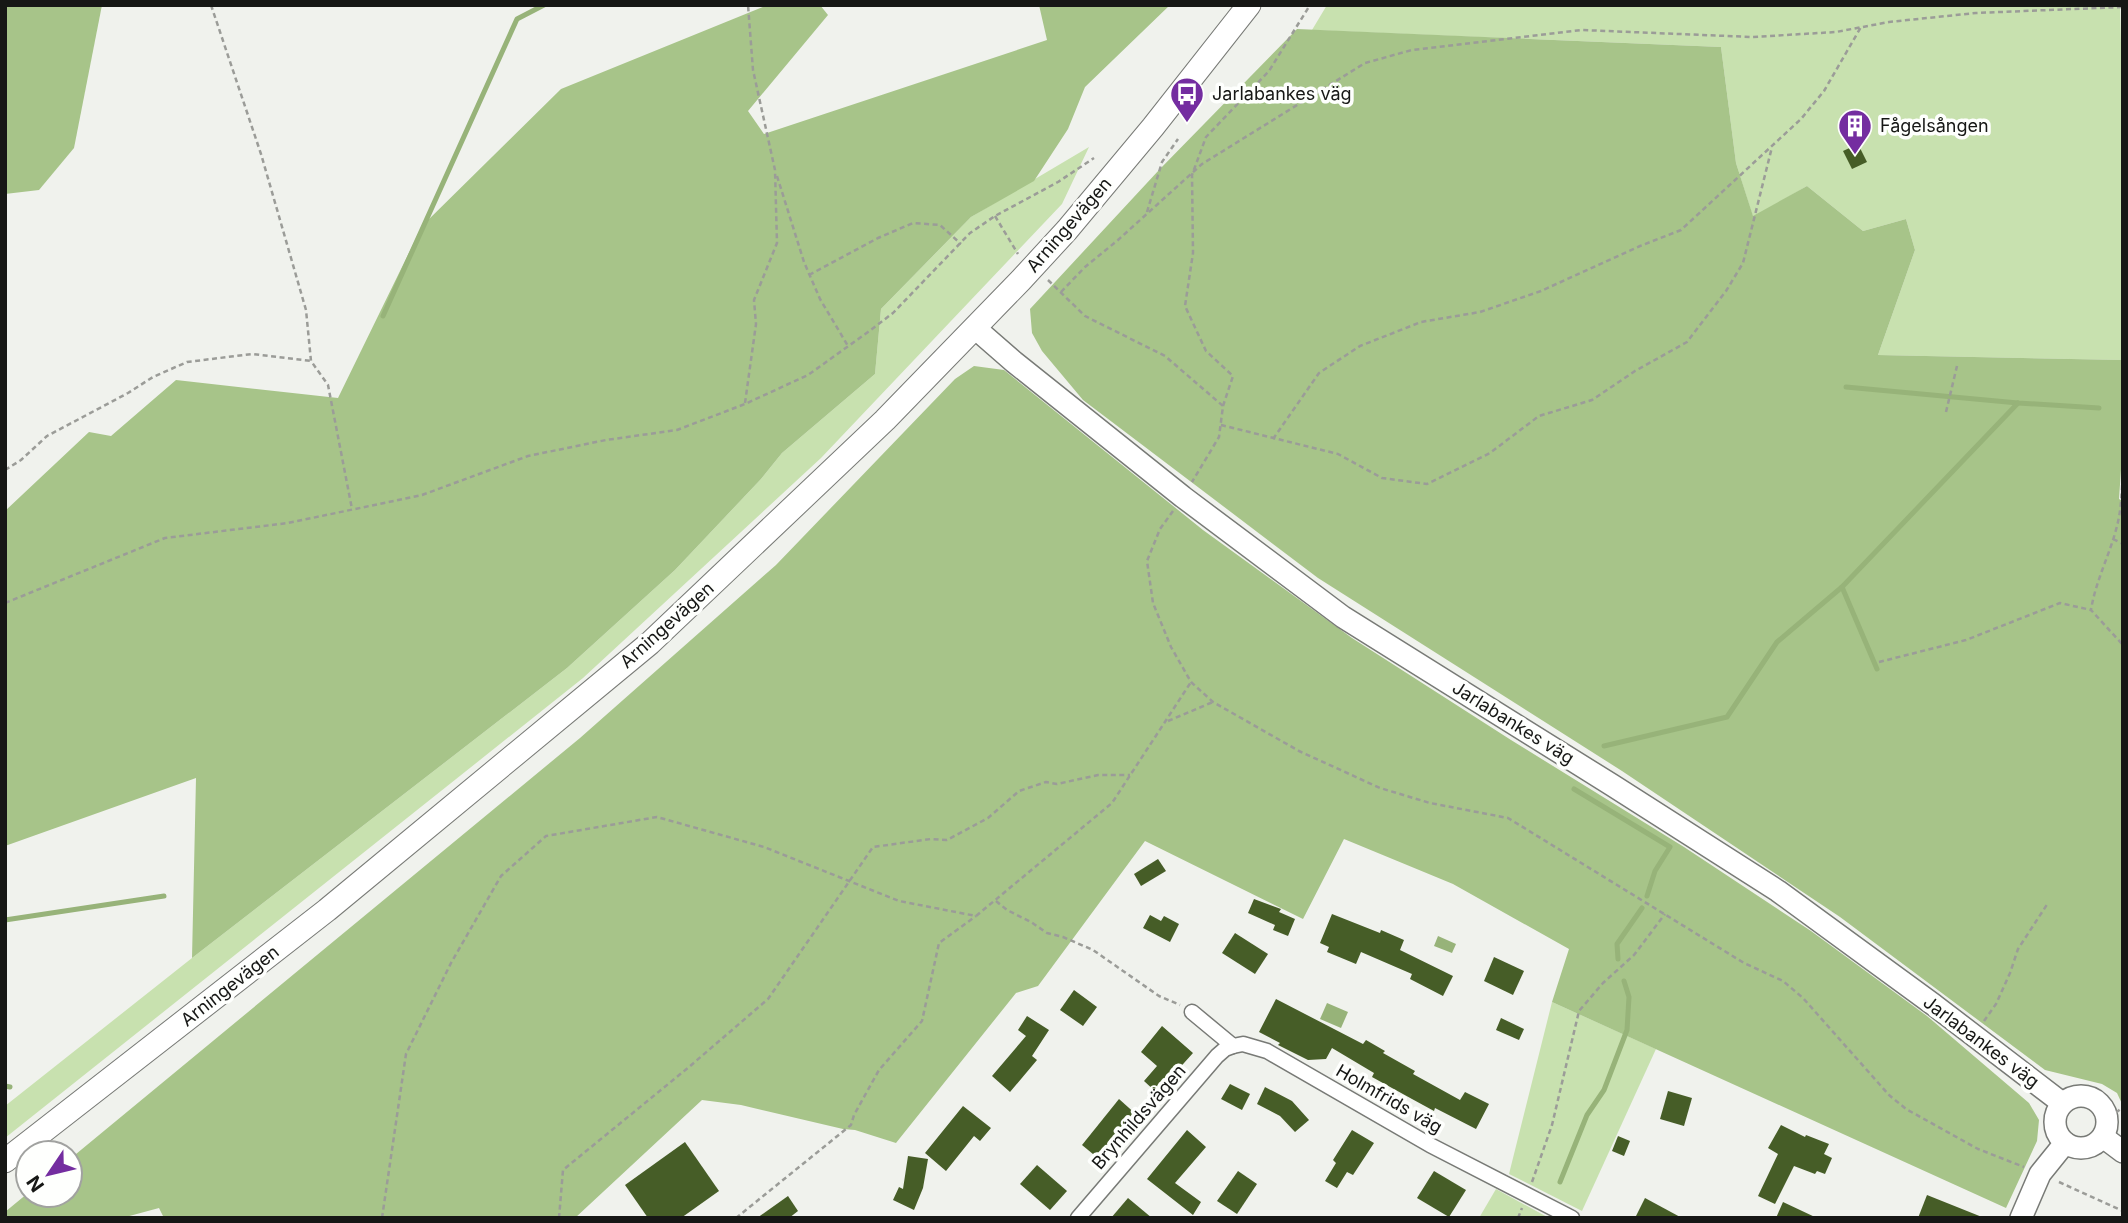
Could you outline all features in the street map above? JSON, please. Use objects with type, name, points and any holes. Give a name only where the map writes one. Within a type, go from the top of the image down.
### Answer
[{"type":"main road","name":"Arningevägen","points":[[5,1161],[327,910],[650,643],[886,420],[975,328],[1067,230],[1162,116],[1249,5]]},
{"type":"main road","name":"Jarlabankes väg","points":[[975,328],[1182,497],[1343,617],[1778,891],[2062,1103]]},
{"type":"main road","points":[[2111,1121],[2092,1146],[2083,1149],[2059,1138],[2054,1120],[2062,1103],[2073,1097],[2091,1098],[2099,1103],[2111,1121],[2123,1152]]},
{"type":"main road","points":[[2021,1218],[2040,1174],[2065,1143]]},
{"type":"street","points":[[1192,1012],[1233,1046]]},
{"type":"street","name":"Holmfrids väg","points":[[1233,1046],[1243,1044],[1267,1051],[1430,1145],[1572,1218]]},
{"type":"street","name":"Brynhildsvägen","points":[[1078,1218],[1217,1056],[1224,1049],[1233,1046]]},
{"type":"path","points":[[211,5],[261,154],[306,310],[312,361],[328,385],[352,509]]},
{"type":"path","points":[[748,5],[753,70],[775,170],[809,275],[848,346]]},
{"type":"path","points":[[1310,5],[1269,71],[1206,137],[1192,175],[1193,253],[1185,306],[1206,351],[1233,376],[1223,406],[1219,437],[1160,529],[1147,561],[1153,604],[1171,647],[1191,682],[1213,702],[1298,751],[1380,788],[1430,803],[1508,818],[1744,963],[1783,981],[1803,998],[1889,1095],[1906,1110],[1978,1149],[2123,1211]]},
{"type":"path","points":[[1061,292],[1085,267],[1202,164],[1365,63],[1412,50],[1582,30],[1752,37],[1836,33],[1889,22],[1976,13],[2123,7]]},
{"type":"path","points":[[1273,439],[1319,373],[1360,346],[1421,322],[1480,312],[1542,291],[1681,230],[1801,119],[1824,91],[1861,27]]},
{"type":"path","points":[[1147,212],[1162,162],[1178,139]]},
{"type":"path","points":[[1221,425],[1338,454],[1382,478],[1427,484],[1490,453],[1539,416],[1592,400],[1635,371],[1687,342],[1726,291],[1743,262],[1772,147]]},
{"type":"path","points":[[5,603],[165,538],[288,523],[422,495],[528,456],[606,440],[677,430],[745,404],[808,375],[893,313],[970,233],[1094,158]]},
{"type":"path","points":[[745,404],[756,324],[754,300],[777,243],[775,170]]},
{"type":"path","points":[[995,216],[1018,254]]},
{"type":"path","points":[[809,275],[878,237],[913,223],[940,225],[961,244]]},
{"type":"path","points":[[1048,280],[1085,316],[1164,356],[1223,406]]},
{"type":"path","points":[[5,470],[21,460],[47,436],[153,377],[187,362],[252,354],[312,361]]},
{"type":"path","points":[[1947,412],[1957,366]]},
{"type":"path","points":[[2091,610],[2094,591],[2120,516],[2123,468]]},
{"type":"path","points":[[2113,539],[2123,544]]},
{"type":"path","points":[[1879,662],[1966,640],[2060,603],[2091,610],[2123,645]]},
{"type":"path","points":[[736,1218],[851,1125],[879,1070],[922,1021],[939,943],[976,916],[1112,803],[1191,682]]},
{"type":"path","points":[[1166,722],[1213,702]]},
{"type":"path","points":[[559,1218],[563,1170],[690,1067],[768,999],[873,847],[931,839],[947,840],[988,818],[1019,791],[1046,782],[1057,784],[1098,775],[1130,775]]},
{"type":"path","points":[[382,1218],[406,1054],[451,963],[501,876],[546,836],[657,817],[764,847],[899,901],[976,916]]},
{"type":"path","points":[[995,900],[1047,933],[1093,950],[1159,996],[1192,1012]]},
{"type":"path","points":[[1973,1035],[1996,1004],[2018,949],[2048,902]]},
{"type":"path","points":[[1518,1218],[1552,1125],[1579,1011],[1603,983],[1633,955],[1665,914]]},
{"type":"shaded area","points":[[5,5],[102,5],[74,148],[39,190],[5,194]]},
{"type":"shaded area","points":[[768,5],[820,5],[828,15],[748,111],[764,134],[1047,40],[1039,5],[1170,5],[1085,87],[1068,129],[1034,181],[971,217],[881,309],[875,374],[782,453],[675,570],[567,668],[192,958],[196,778],[5,846],[5,511],[89,432],[111,436],[176,380],[338,398],[422,226],[561,89]]},
{"type":"shaded area","points":[[1327,5],[2120,5],[2123,360],[1878,355],[1915,250],[1906,219],[1863,231],[1807,186],[1753,217],[1736,163],[1721,47],[1312,30]]},
{"type":"shaded area","points":[[1297,29],[1721,47],[1736,163],[1753,216],[1807,186],[1863,231],[1906,219],[1915,250],[1878,355],[2123,360],[2123,441],[2119,499],[2123,501],[2123,1106],[2117,1093],[2102,1084],[2045,1070],[1840,917],[1622,771],[1318,578],[1083,400],[1042,351],[1032,333],[1030,309],[1159,170]]},
{"type":"shaded area","points":[[1089,147],[1062,204],[821,458],[583,678],[5,1138],[5,1106],[567,668],[675,570],[782,453],[875,374],[881,309],[971,217]]},
{"type":"shaded area","points":[[974,366],[1004,370],[1203,530],[1352,638],[1684,847],[1811,931],[1927,1016],[2029,1103],[2039,1120],[2037,1141],[2006,1208],[1552,1002],[1569,949],[1453,884],[1344,839],[1303,919],[1145,841],[1038,986],[1016,993],[896,1143],[855,1130],[741,1105],[702,1100],[575,1218],[164,1218],[159,1208],[122,1218],[5,1218],[5,1212],[14,1205],[14,1209],[84,1209],[84,1147],[580,738],[776,565],[955,379]]},
{"type":"shaded area","points":[[1438,936],[1456,944],[1452,953],[1434,946]]},
{"type":"shaded area","points":[[1552,1002],[1656,1049],[1582,1211],[1509,1174]]},
{"type":"shaded area","points":[[1327,1003],[1348,1012],[1341,1028],[1320,1019]]},
{"type":"shaded area","points":[[1496,1189],[1549,1218],[1479,1218]]},
{"type":"building","name":"Fågelsången","points":[[1858,144],[1867,162],[1852,169],[1843,151]]},
{"type":"building","points":[[1158,859],[1166,871],[1141,886],[1134,874]]},
{"type":"building","points":[[1254,899],[1281,909],[1279,912],[1295,919],[1288,936],[1273,930],[1275,925],[1248,913]]},
{"type":"building","points":[[1332,914],[1404,940],[1400,950],[1453,976],[1443,996],[1410,979],[1412,974],[1361,952],[1356,964],[1327,952],[1329,947],[1320,943]]},
{"type":"building","points":[[1150,915],[1161,921],[1164,916],[1179,924],[1170,942],[1143,928]]},
{"type":"building","points":[[1235,933],[1268,954],[1255,974],[1222,953]]},
{"type":"building","points":[[1494,957],[1524,971],[1513,995],[1484,981]]},
{"type":"building","points":[[1074,990],[1097,1007],[1083,1026],[1060,1010]]},
{"type":"building","points":[[1276,999],[1363,1044],[1366,1040],[1415,1071],[1413,1074],[1460,1100],[1465,1092],[1489,1104],[1476,1129],[1435,1108],[1434,1111],[1372,1077],[1374,1073],[1332,1048],[1326,1059],[1308,1060],[1278,1045],[1280,1043],[1259,1032]]},
{"type":"building","points":[[1027,1016],[1049,1030],[1032,1056],[1037,1060],[1010,1092],[992,1076],[1026,1036],[1018,1030]]},
{"type":"building","points":[[1501,1018],[1524,1029],[1519,1040],[1496,1030]]},
{"type":"building","points":[[1162,1026],[1193,1053],[1157,1093],[1144,1081],[1157,1066],[1141,1052]]},
{"type":"building","points":[[1230,1084],[1250,1094],[1242,1110],[1221,1099]]},
{"type":"building","points":[[1265,1087],[1292,1101],[1309,1120],[1295,1132],[1280,1116],[1257,1104]]},
{"type":"building","points":[[1668,1091],[1692,1098],[1684,1126],[1660,1119]]},
{"type":"building","points":[[1119,1099],[1138,1116],[1099,1159],[1082,1145]]},
{"type":"building","points":[[963,1106],[991,1128],[980,1141],[974,1136],[946,1171],[925,1153]]},
{"type":"building","points":[[1781,1125],[1805,1137],[1806,1135],[1829,1144],[1824,1154],[1832,1158],[1825,1174],[1817,1171],[1815,1174],[1794,1166],[1775,1204],[1758,1196],[1778,1154],[1768,1148]]},
{"type":"building","points":[[1187,1130],[1206,1147],[1175,1183],[1201,1202],[1193,1215],[1147,1179]]},
{"type":"building","points":[[1352,1130],[1374,1143],[1353,1175],[1347,1172],[1337,1188],[1325,1181],[1336,1163],[1333,1160]]},
{"type":"building","points":[[1618,1136],[1630,1141],[1624,1156],[1612,1151]]},
{"type":"building","points":[[685,1142],[719,1191],[681,1218],[648,1218],[625,1185]]},
{"type":"building","points":[[908,1156],[928,1159],[923,1188],[914,1210],[893,1200],[899,1187],[903,1189]]},
{"type":"building","points":[[1037,1165],[1067,1191],[1050,1210],[1020,1184]]},
{"type":"building","points":[[1238,1171],[1257,1184],[1237,1214],[1217,1201]]},
{"type":"building","points":[[1434,1171],[1466,1190],[1449,1217],[1417,1198]]},
{"type":"building","points":[[1927,1195],[1982,1217],[1982,1218],[1918,1218]]},
{"type":"building","points":[[788,1196],[798,1211],[789,1218],[757,1218]]},
{"type":"building","points":[[1128,1198],[1152,1218],[1111,1218]]},
{"type":"building","points":[[1645,1198],[1682,1218],[1635,1218]]},
{"type":"building","points":[[1783,1202],[1817,1218],[1776,1218]]},
{"type":"waterway","points":[[383,316],[517,19],[544,5]]},
{"type":"waterway","points":[[1846,387],[2099,408]]},
{"type":"waterway","points":[[1604,746],[1727,717],[1777,642],[1842,587],[2018,403]]},
{"type":"waterway","points":[[1842,587],[1877,669]]},
{"type":"waterway","points":[[1574,789],[1670,847],[1655,871],[1647,896]]},
{"type":"waterway","points":[[5,920],[164,896]]},
{"type":"waterway","points":[[1618,959],[1617,944],[1642,908]]},
{"type":"waterway","points":[[1560,1182],[1587,1115],[1604,1090],[1627,1030],[1629,997],[1624,981]]},
{"type":"waterway","points":[[5,1086],[10,1087]]},
{"type":"place","name":"Jarlabankes väg","points":[[1187,124]]},
{"type":"place","name":"Fågelsången","points":[[1855,156]]}]
